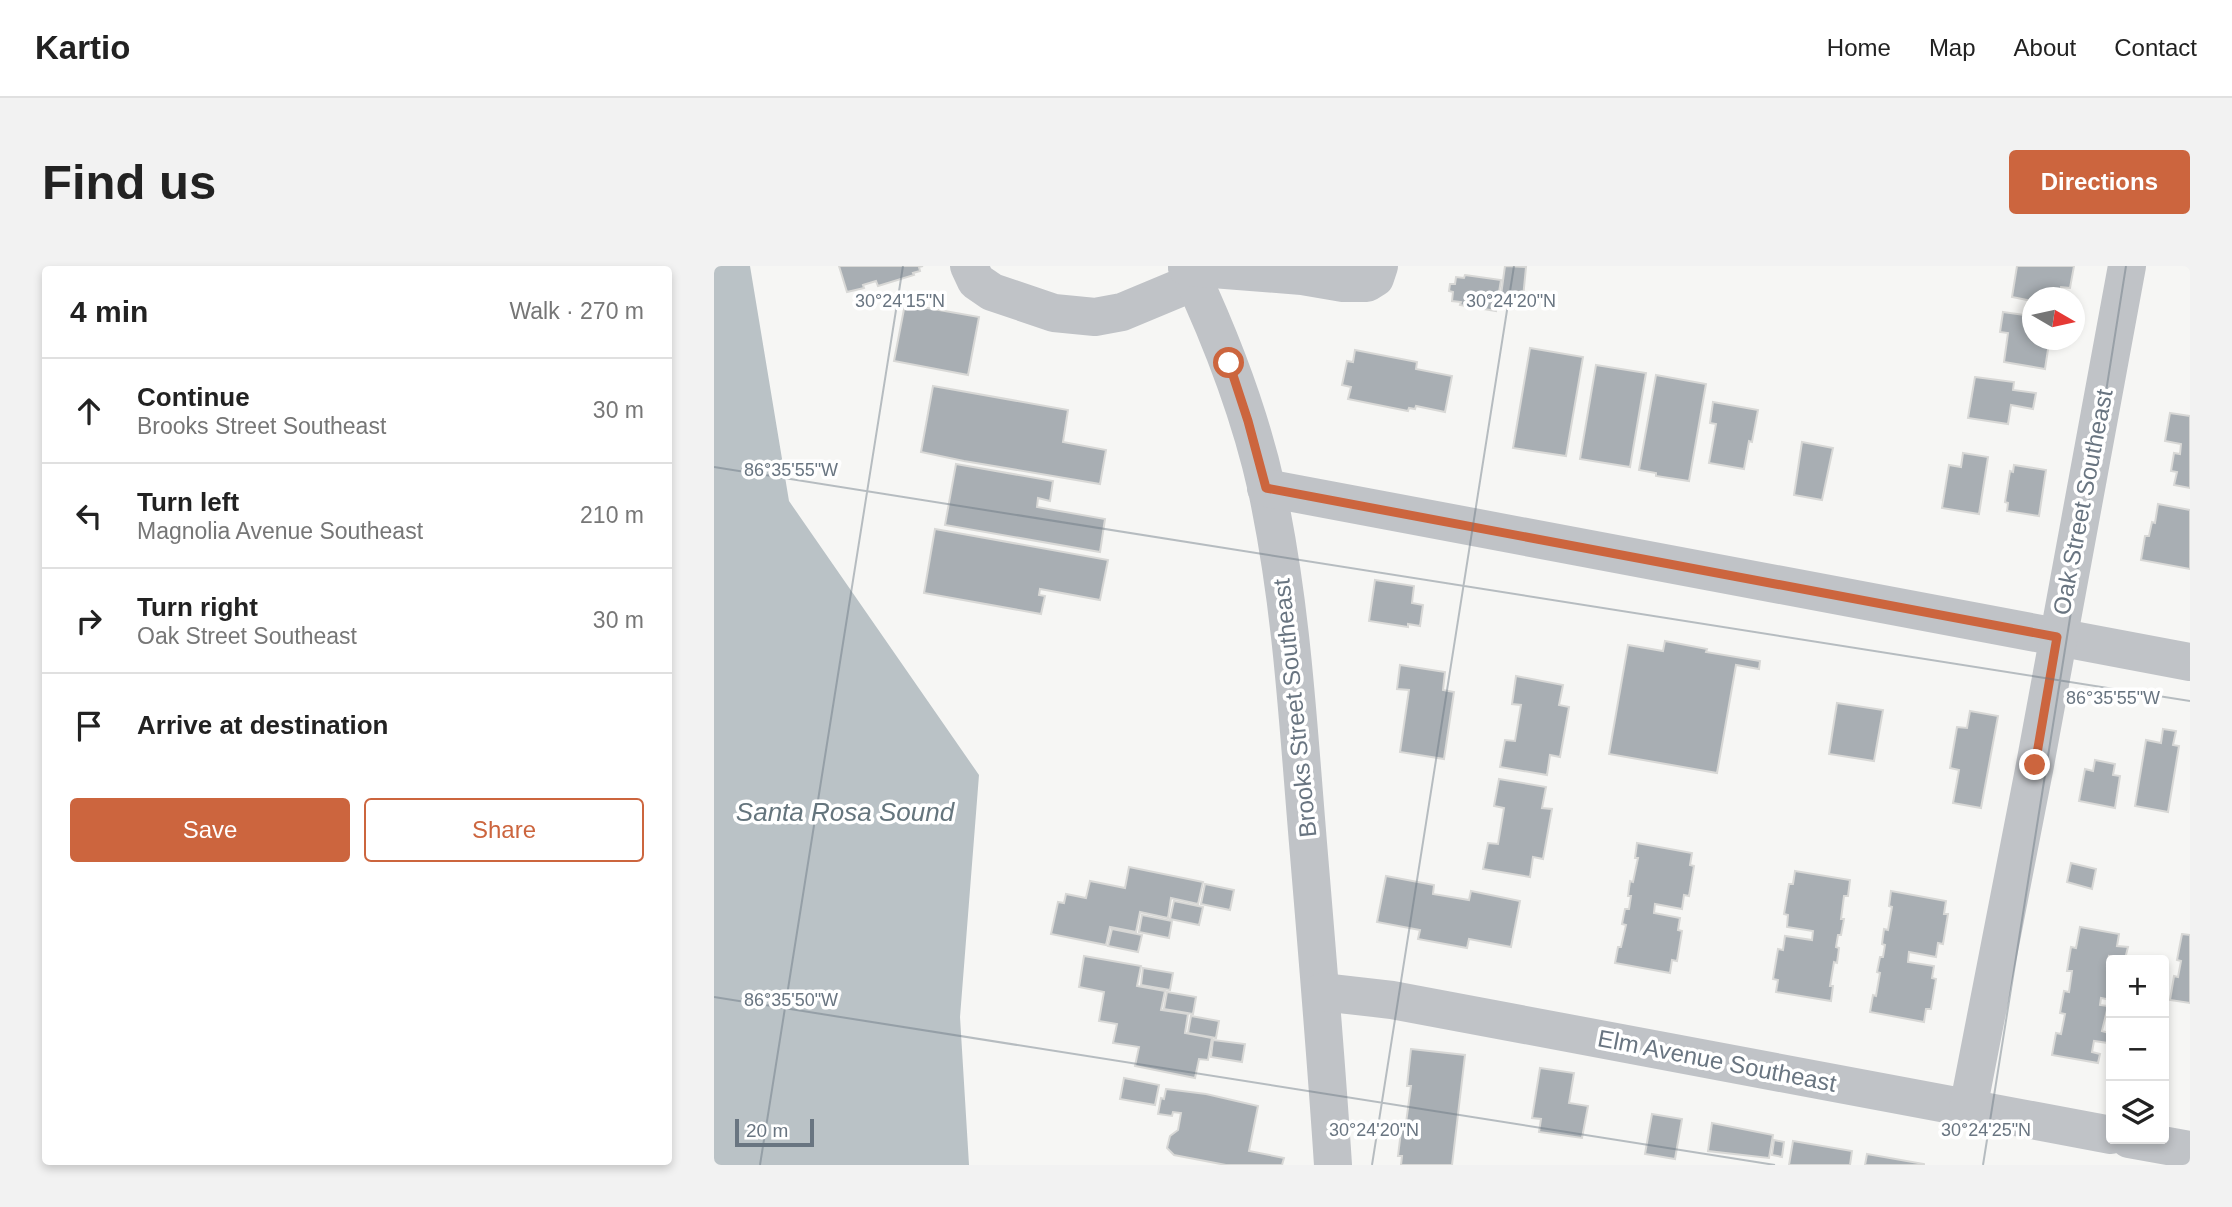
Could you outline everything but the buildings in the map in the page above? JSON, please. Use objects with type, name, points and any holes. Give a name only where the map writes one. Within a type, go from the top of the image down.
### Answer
[{"type":"street","points":[[969,266],[976,281],[992,292],[1054,313],[1096,317],[1122,312],[1190,271],[1302,276],[1343,283],[1367,283],[1375,278],[1379,266]]},
{"type":"street","name":"Oak Street Southeast","points":[[1968,1109],[2127,266]]},
{"type":"street","name":"Brooks Street Southeast","points":[[1190,271],[1211,315],[1235,382],[1266,488],[1284,582],[1297,689],[1333,1165]]},
{"type":"street","points":[[1266,488],[2190,662]]},
{"type":"street","name":"Elm Avenue Southeast","points":[[1322,992],[1392,1000],[2106,1134]]},
{"type":"street","points":[[2157,1144],[2190,1150]]},
{"type":"water","name":"Santa Rosa Sound","points":[[714,266],[750,266],[789,501],[979,775],[960,1017],[969,1165],[714,1165]]},
{"type":"route","points":[[1229,363],[1266,488],[2057,637],[2035,765]]}]
